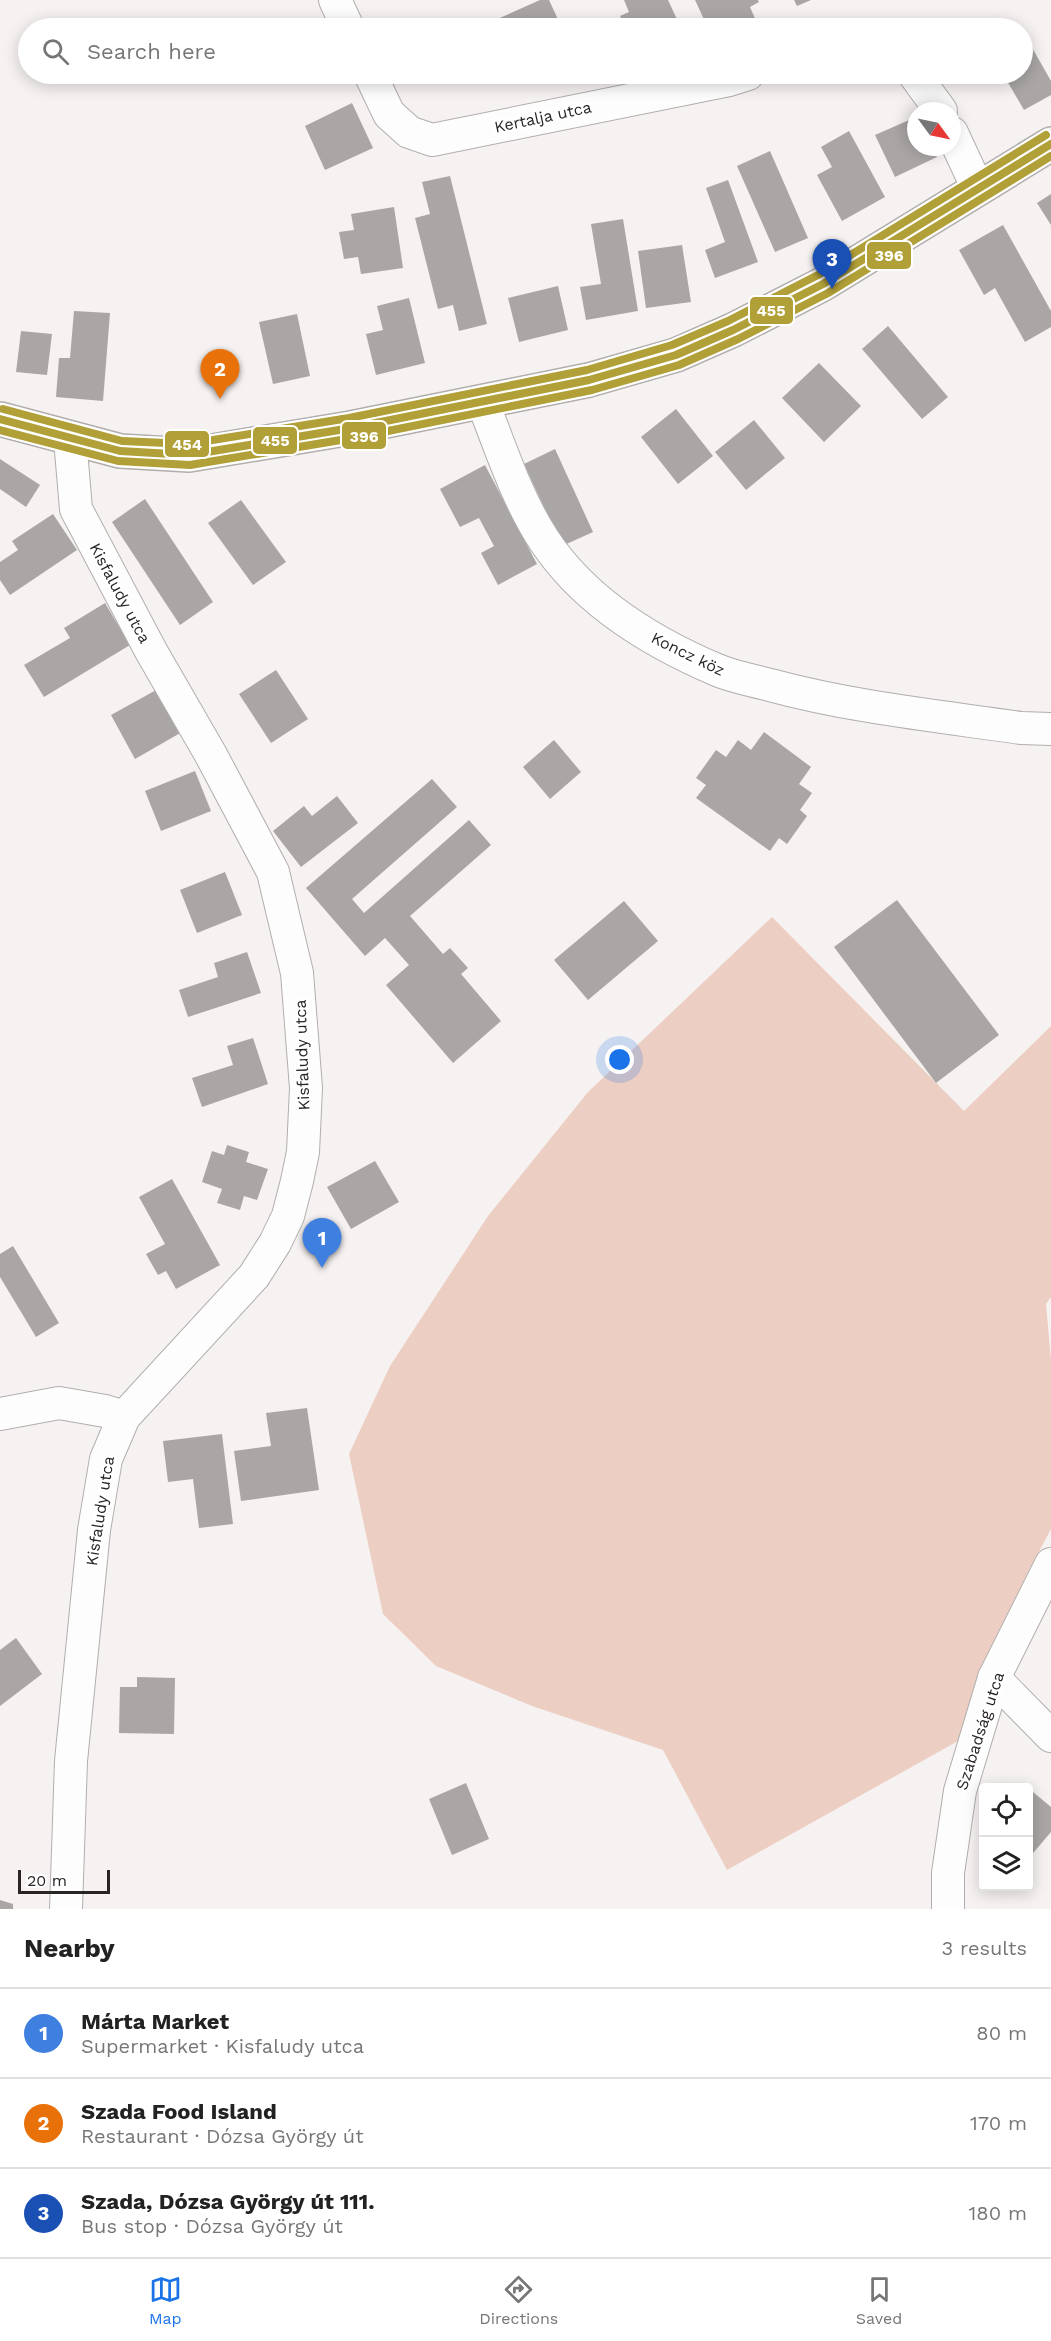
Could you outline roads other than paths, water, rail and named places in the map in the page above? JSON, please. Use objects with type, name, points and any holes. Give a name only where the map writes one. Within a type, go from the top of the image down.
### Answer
[{"type":"main road","points":[[0,419],[120,451],[189,455],[351,428],[589,380],[676,355],[733,330],[823,284],[1051,144]]},
{"type":"street","points":[[335,0],[343,18]]},
{"type":"street","name":"Kertalja utca","points":[[375,84],[389,114],[409,132],[432,140],[709,84]]},
{"type":"street","points":[[921,84],[934,102]]},
{"type":"street","points":[[961,152],[978,189]]},
{"type":"street","name":"Koncz köz","points":[[483,403],[519,490],[544,540],[576,579],[612,612],[657,640],[718,670],[805,694],[1021,728],[1051,729]]},
{"type":"street","name":"Kisfaludy utca","points":[[66,1909],[71,1761],[94,1530],[106,1460],[124,1417],[255,1276],[275,1243],[288,1216],[303,1152],[306,1088],[297,973],[273,872],[211,755],[151,651],[76,509],[70,438]]},
{"type":"street","points":[[0,1414],[59,1403],[105,1411],[124,1417]]},
{"type":"street","name":"Szabadság utca","points":[[948,1909],[948,1873],[960,1791],[994,1678],[1051,1564]]},
{"type":"street","points":[[994,1678],[1051,1736]]},
{"type":"place","name":"Szada, Dózsa György út 111.","points":[[832,289]]},
{"type":"place","name":"Szada Food Island","points":[[220,399]]},
{"type":"place","name":"Márta Market","points":[[322,1268]]}]
